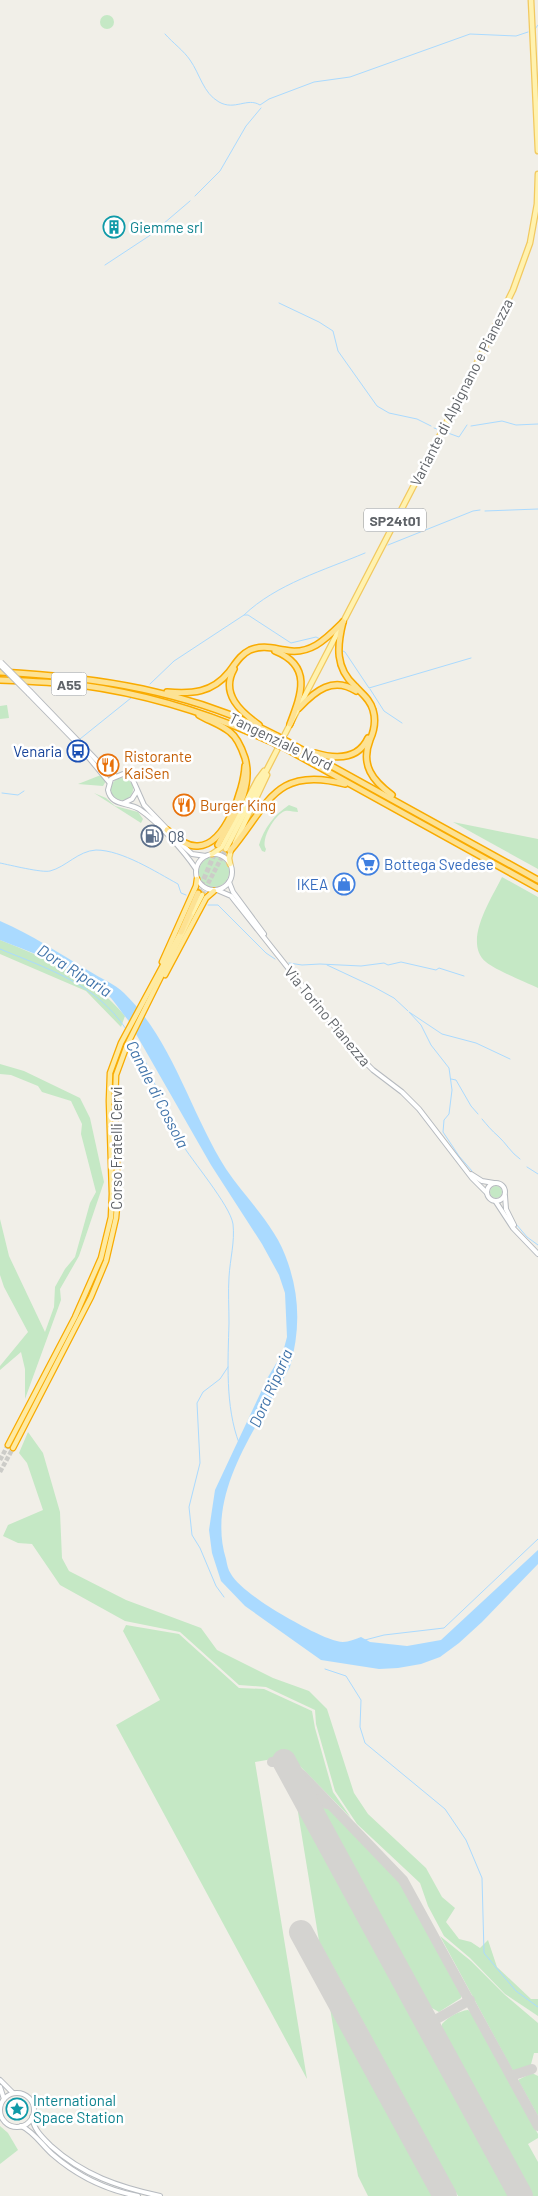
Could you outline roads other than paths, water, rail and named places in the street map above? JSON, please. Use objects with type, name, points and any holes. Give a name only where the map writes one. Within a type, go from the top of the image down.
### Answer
[{"type":"highway","points":[[157,692],[192,694],[202,692],[222,679],[237,660],[250,650],[263,647],[290,652],[303,650],[316,646],[343,622]]},
{"type":"highway","points":[[343,622],[338,644],[340,663],[348,679],[364,694],[374,710],[374,729],[366,754],[369,770],[381,787],[406,806]]},
{"type":"highway","points":[[266,730],[242,713],[235,704],[230,688],[232,673],[239,662],[245,656],[258,651],[273,650],[294,664],[298,671],[302,685],[290,724]]},
{"type":"highway","name":"Tangenziale Nord","points":[[0,672],[80,678],[157,692],[214,709],[278,736],[538,880]]},
{"type":"highway","name":"Tangenziale Nord","points":[[0,680],[105,689],[192,711],[229,723],[285,748],[538,888]]},
{"type":"highway","points":[[299,708],[322,688],[336,685],[352,688],[364,698],[372,711],[370,735],[362,748],[354,753],[338,758],[304,750]]},
{"type":"highway","points":[[192,711],[229,731],[241,747],[248,770],[246,790],[218,845]]},
{"type":"highway","points":[[167,830],[192,846],[201,846],[215,839],[224,826],[240,793],[245,760]]},
{"type":"highway","points":[[228,850],[265,803],[290,784],[310,778],[320,778],[350,785]]},
{"type":"highway","points":[[157,982],[196,886],[197,879]]},
{"type":"highway","points":[[157,982],[176,957],[206,898],[216,890]]},
{"type":"highway","points":[[157,982],[200,894]]},
{"type":"highway","points":[[157,982],[191,916]]},
{"type":"highway","points":[[180,932],[191,916]]},
{"type":"highway","name":"Corso Fratelli Cervi","points":[[8,1445],[87,1292],[106,1240],[111,1217],[112,1194],[109,1088],[112,1066],[121,1043],[148,992],[157,982]]},
{"type":"highway","name":"Corso Fratelli Cervi","points":[[13,1448],[91,1297],[111,1243],[118,1195],[116,1074],[127,1045],[153,995],[157,982]]},
{"type":"main road","points":[[531,0],[538,151]]},
{"type":"main road","name":"Variante di Alpignano e Pianezza","points":[[285,734],[513,290],[530,243],[537,204],[538,174]]},
{"type":"main road","points":[[0,662],[108,772],[115,776]]},
{"type":"main road","points":[[30,693],[74,740],[109,782]]},
{"type":"main road","points":[[206,856],[192,854],[167,830],[144,806],[135,781],[129,776],[123,774],[115,776],[109,782],[108,790],[111,798],[134,806],[149,818],[189,857],[196,869],[197,879],[203,887],[216,890],[224,888],[229,882],[233,872],[228,850],[264,783],[277,750]]},
{"type":"main road","points":[[196,869],[200,861],[206,856],[222,848],[258,779],[270,764]]},
{"type":"main road","points":[[122,803],[132,799],[137,790]]},
{"type":"main road","points":[[212,854],[224,857],[230,864]]},
{"type":"main road","name":"Via Torino Pianezza","points":[[229,882],[233,892],[270,945]]},
{"type":"main road","name":"Via Torino Pianezza","points":[[216,890],[231,896],[353,1050],[373,1070],[412,1101],[487,1194]]},
{"type":"main road","points":[[191,916],[200,894]]},
{"type":"main road","name":"Via Torino Pianezza","points":[[468,1172],[482,1181],[494,1183]]},
{"type":"main road","points":[[516,1232],[506,1209],[504,1187],[494,1183],[488,1188],[487,1194],[491,1200],[496,1202],[516,1232],[538,1254]]},
{"type":"main road","points":[[496,1202],[505,1196]]},
{"type":"main road","points":[[0,2080],[13,2094]]},
{"type":"main road","points":[[0,2088],[4,2099]]},
{"type":"main road","points":[[138,2196],[105,2186],[81,2175],[56,2158],[27,2129],[9,2124],[2,2117],[0,2108],[4,2099],[13,2094],[22,2094],[30,2099],[33,2108],[34,2127],[43,2138],[76,2165],[106,2181],[160,2196]]},
{"type":"main road","points":[[21,2126],[32,2117]]},
{"type":"water","name":"Dora Riparia","points":[[0,921],[34,938],[116,987],[141,1012],[156,1033],[168,1055],[213,1147],[226,1169],[277,1237],[288,1263],[297,1302],[296,1340],[290,1367],[239,1459],[229,1484],[223,1509],[221,1534],[228,1567],[234,1579],[269,1606],[302,1626],[329,1639],[343,1642],[361,1637],[370,1642],[407,1646],[441,1640],[538,1550],[538,1564],[482,1622],[440,1657],[421,1664],[379,1669],[321,1660],[245,1606],[221,1581],[212,1553],[209,1530],[215,1490],[268,1377],[283,1352],[287,1337],[285,1293],[279,1275],[262,1244],[211,1165],[128,1020],[111,998],[100,988],[73,971],[44,957],[0,940]]},
{"type":"waterway","points":[[535,29],[538,25]]},
{"type":"waterway","points":[[165,34],[188,57],[209,94],[219,102],[230,105],[250,102],[260,105],[269,99],[314,82],[350,77],[470,34],[516,36],[528,32]]},
{"type":"waterway","points":[[195,196],[220,171],[246,126],[261,108]]},
{"type":"waterway","points":[[105,265],[149,236],[190,201]]},
{"type":"waterway","points":[[279,303],[319,322],[333,331],[338,351],[377,406],[389,413],[417,419],[431,426]]},
{"type":"waterway","points":[[471,426],[502,421],[516,425],[538,424]]},
{"type":"waterway","points":[[448,433],[459,437],[467,425]]},
{"type":"waterway","points":[[485,511],[538,509]]},
{"type":"waterway","points":[[388,545],[473,511],[480,510]]},
{"type":"waterway","points":[[244,615],[257,604],[286,586],[365,553]]},
{"type":"waterway","points":[[150,684],[174,661],[244,615],[248,615],[291,643],[316,637],[320,639]]},
{"type":"waterway","points":[[341,650],[345,652],[369,688],[471,658]]},
{"type":"waterway","points":[[370,689],[384,711],[402,723]]},
{"type":"waterway","points":[[80,739],[131,698]]},
{"type":"waterway","points":[[2,793],[18,795],[24,791]]},
{"type":"waterway","points":[[0,863],[33,870],[50,871],[83,853],[96,850],[106,851],[138,862],[160,874],[178,884],[181,893],[186,895]]},
{"type":"waterway","points":[[208,905],[218,905],[266,953],[275,959]]},
{"type":"waterway","name":"Canale di Cossola","points":[[0,949],[53,971],[85,989],[114,1013],[126,1029]]},
{"type":"waterway","points":[[289,963],[361,966],[384,963],[388,965],[401,962],[436,970],[439,968],[464,976]]},
{"type":"waterway","points":[[327,965],[394,998],[408,1011]]},
{"type":"waterway","points":[[472,1171],[443,1132],[444,1120],[449,1114],[452,1090],[449,1068],[431,1045],[421,1025],[409,1012],[442,1034],[476,1043],[510,1059]]},
{"type":"waterway","name":"Canale di Cossola","points":[[132,1038],[140,1050],[180,1141],[225,1206],[233,1224],[229,1283],[228,1383],[231,1414],[239,1443]]},
{"type":"waterway","points":[[451,1079],[456,1080],[471,1106],[478,1114]]},
{"type":"waterway","points":[[482,1119],[520,1159]]},
{"type":"waterway","points":[[527,1167],[538,1174]]},
{"type":"waterway","points":[[516,1224],[527,1237],[538,1245]]},
{"type":"waterway","points":[[224,1597],[216,1586],[200,1548],[192,1535],[189,1507],[200,1463],[197,1403],[203,1392],[220,1379],[228,1367]]},
{"type":"waterway","points":[[365,1640],[384,1635],[444,1628],[538,1539]]},
{"type":"waterway","points":[[325,1669],[346,1676],[361,1700],[360,1727],[365,1743],[445,1809],[466,1840],[482,1878],[484,1953],[516,1991],[538,2007]]},
{"type":"tunnel","points":[[202,895],[226,849]]},
{"type":"tunnel","points":[[198,893],[216,850]]},
{"type":"tunnel","points":[[0,1460],[8,1445]]},
{"type":"tunnel","points":[[0,1472],[13,1448]]},
{"type":"place","name":"Giemme srl","points":[[114,227]]},
{"type":"place","name":"Venaria","points":[[78,751]]},
{"type":"place","name":"Ristorante KaiSen","points":[[108,765]]},
{"type":"place","name":"Burger King","points":[[184,805]]},
{"type":"place","name":"Q8","points":[[152,836]]},
{"type":"place","name":"Bottega Svedese","points":[[368,864]]},
{"type":"place","name":"IKEA","points":[[344,884]]},
{"type":"place","name":"International Space Station","points":[[17,2109]]}]
